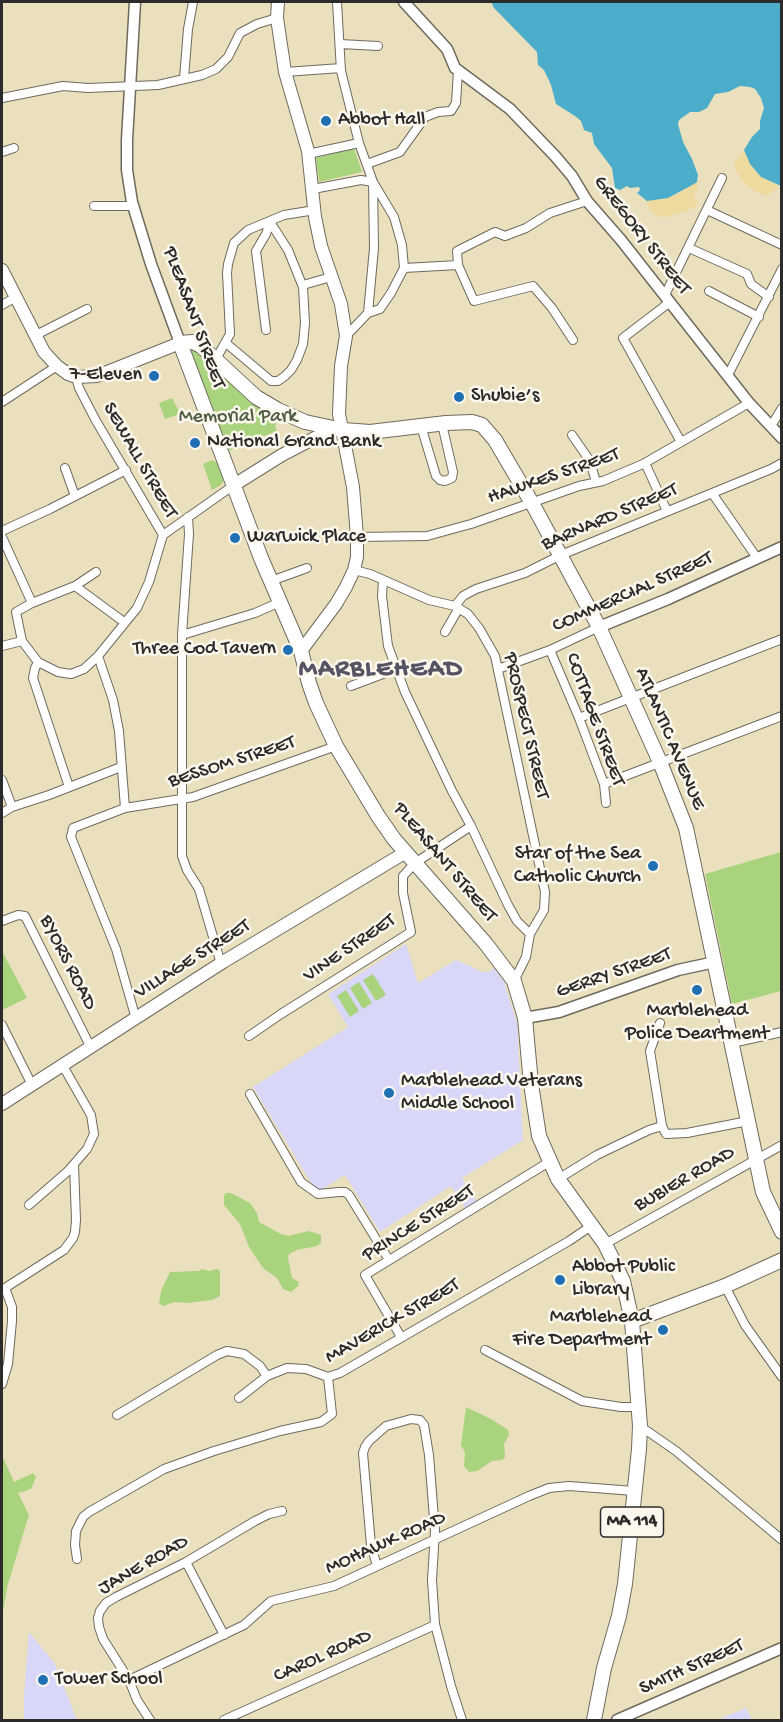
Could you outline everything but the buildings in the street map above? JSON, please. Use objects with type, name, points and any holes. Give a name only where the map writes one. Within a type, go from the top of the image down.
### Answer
[{"type":"main road","points":[[278,2],[277,18],[285,72],[308,154],[321,246],[341,304],[346,336],[339,396],[339,429],[353,487],[357,537],[354,570],[336,604],[301,651]]},
{"type":"main road","points":[[2,270],[44,352],[57,366],[76,377],[97,376],[180,343]]},
{"type":"main road","name":"ATLANTIC AVENUE","points":[[180,343],[196,343],[261,400],[305,422],[339,429],[375,432],[472,422],[488,430],[532,503],[599,627],[660,762],[686,828],[763,1192],[782,1232]]},
{"type":"main road","name":"PLEASANT STREET","points":[[180,343],[271,581],[301,651],[309,683],[336,746],[378,816],[415,863],[486,944],[514,981],[525,1018],[537,1130],[558,1179],[606,1244],[623,1281],[632,1321],[640,1426],[625,1584],[594,1720]]},
{"type":"main road","points":[[194,376],[216,359]]},
{"type":"main road","points":[[305,422],[313,438]]},
{"type":"main road","points":[[234,485],[313,438],[339,429]]},
{"type":"main road","name":"VILLAGE STREET","points":[[2,1104],[220,964],[406,852]]},
{"type":"main road","points":[[632,1321],[725,1286],[782,1260]]},
{"type":"street","name":"PLEASANT STREET","points":[[135,2],[127,170],[133,206],[180,343]]},
{"type":"street","points":[[183,78],[193,2]]},
{"type":"street","points":[[335,2],[341,68],[359,143],[373,182],[394,217],[402,245],[404,268],[380,309],[368,313],[346,336]]},
{"type":"street","points":[[367,164],[400,152],[425,117],[438,112],[451,111],[456,103],[459,71],[455,68],[447,49],[404,2]]},
{"type":"street","points":[[2,98],[63,86],[88,88],[158,85],[202,75],[216,69],[228,57],[240,33],[257,24],[277,18]]},
{"type":"street","points":[[340,44],[378,46]]},
{"type":"street","points":[[285,72],[341,68]]},
{"type":"street","name":"GREGORY STREET","points":[[459,71],[510,109],[573,176],[587,201],[749,403],[782,438]]},
{"type":"street","points":[[308,154],[359,143]]},
{"type":"street","points":[[2,152],[14,148]]},
{"type":"street","points":[[681,442],[622,338],[667,299],[722,178]]},
{"type":"street","points":[[313,189],[361,180],[373,182]]},
{"type":"street","points":[[368,313],[374,248],[373,182]]},
{"type":"street","points":[[573,340],[552,308],[533,286],[474,301],[458,265],[457,251],[495,231],[505,236],[526,228],[550,213],[587,201]]},
{"type":"street","points":[[94,206],[133,206]]},
{"type":"street","points":[[216,359],[230,334],[227,282],[231,253],[240,237],[248,230],[284,215],[315,210]]},
{"type":"street","points":[[707,210],[782,245]]},
{"type":"street","points":[[226,343],[271,381],[278,381],[291,370],[303,344],[306,304],[303,285],[288,250],[270,222]]},
{"type":"street","points":[[266,330],[256,251],[270,222]]},
{"type":"street","points":[[689,248],[747,274],[751,284],[769,297]]},
{"type":"street","points":[[404,268],[458,265]]},
{"type":"street","points":[[728,375],[769,297],[777,289],[782,269]]},
{"type":"street","points":[[303,285],[331,277]]},
{"type":"street","points":[[709,291],[759,317]]},
{"type":"street","points":[[2,305],[16,297]]},
{"type":"street","points":[[36,335],[87,309]]},
{"type":"street","points":[[2,402],[57,366]]},
{"type":"street","name":"SEWALL STREET","points":[[38,662],[58,672],[71,674],[84,669],[98,656],[137,608],[149,582],[163,535],[95,418],[79,388],[76,377]]},
{"type":"street","name":"HAWKES STREET","points":[[357,537],[427,536],[471,524],[596,482],[645,463],[749,403]]},
{"type":"street","points":[[771,426],[782,408]]},
{"type":"street","points":[[421,426],[436,476],[445,481],[452,478],[453,472],[442,424]]},
{"type":"street","points":[[572,435],[590,461],[596,482]]},
{"type":"street","points":[[645,463],[667,512]]},
{"type":"street","name":"BARNARD STREET","points":[[457,607],[464,596],[476,589],[525,573],[561,555],[782,463]]},
{"type":"street","points":[[65,468],[75,496]]},
{"type":"street","points":[[2,531],[126,470]]},
{"type":"street","points":[[163,535],[234,485]]},
{"type":"street","points":[[712,493],[757,558]]},
{"type":"street","points":[[188,517],[189,534],[182,635],[182,856],[187,870],[199,889],[220,964]]},
{"type":"street","points":[[2,537],[32,603]]},
{"type":"street","name":"COMMERCIAL STREET","points":[[498,669],[550,650],[782,547]]},
{"type":"street","points":[[271,581],[307,567]]},
{"type":"street","points":[[354,570],[429,600],[457,607],[445,632]]},
{"type":"street","points":[[69,787],[33,678],[34,668],[38,662],[22,641],[16,612],[75,586],[96,572]]},
{"type":"street","points":[[383,580],[382,596],[388,646],[405,692],[508,905],[530,934]]},
{"type":"street","points":[[75,586],[124,622]]},
{"type":"street","points":[[182,635],[255,613],[280,602]]},
{"type":"street","name":"PROSPECT STREET","points":[[457,607],[468,614],[479,628],[495,656],[545,899],[544,910],[530,934],[526,957],[514,981]]},
{"type":"street","points":[[579,717],[782,639]]},
{"type":"street","points":[[2,646],[22,641]]},
{"type":"street","name":"COTTAGE STREET","points":[[550,650],[579,717],[604,784],[606,803]]},
{"type":"street","points":[[98,656],[113,700],[119,731],[125,808]]},
{"type":"street","points":[[351,686],[396,669]]},
{"type":"street","points":[[604,784],[782,716]]},
{"type":"street","name":"BESSOM STREET","points":[[140,1016],[116,949],[70,837],[71,831],[76,826],[125,808],[193,797],[336,746]]},
{"type":"street","points":[[2,813],[12,807],[121,767]]},
{"type":"street","points":[[2,780],[12,807]]},
{"type":"street","points":[[415,863],[471,826]]},
{"type":"street","name":"VINE STREET","points":[[249,1036],[411,933],[402,882],[403,876],[415,863]]},
{"type":"street","name":"BYORS ROAD","points":[[2,921],[18,915],[25,916],[91,1047]]},
{"type":"street","name":"GERRY STREET","points":[[525,1018],[559,1012],[678,970],[715,962]]},
{"type":"street","points":[[660,1023],[650,1051],[662,1126],[666,1134],[687,1133],[748,1120]]},
{"type":"street","points":[[2,1025],[32,1085]]},
{"type":"street","points":[[732,1043],[782,1032]]},
{"type":"street","points":[[29,1205],[74,1165],[92,1141],[94,1134],[94,1124],[63,1066]]},
{"type":"street","points":[[250,1094],[301,1182],[318,1194],[345,1192],[349,1195],[389,1260]]},
{"type":"street","points":[[558,1179],[597,1155],[662,1126]]},
{"type":"street","name":"BUBIER ROAD","points":[[606,1244],[782,1145]]},
{"type":"street","name":"PRINCE STREET","points":[[401,1337],[365,1275],[549,1162]]},
{"type":"street","points":[[2,1384],[8,1364],[12,1321],[12,1307],[3,1289],[64,1250],[73,1238],[76,1220],[74,1165]]},
{"type":"street","name":"MAVERICK STREET","points":[[76,1559],[75,1538],[78,1524],[83,1517],[164,1469],[280,1431],[321,1422],[332,1414],[328,1377],[340,1373],[591,1226]]},
{"type":"street","points":[[725,1286],[745,1325],[782,1377]]},
{"type":"street","points":[[484,1350],[582,1401],[621,1407],[639,1407]]},
{"type":"street","points":[[117,1415],[227,1351],[244,1354],[260,1366],[267,1376]]},
{"type":"street","points":[[239,1398],[267,1376],[295,1367],[328,1377]]},
{"type":"street","points":[[377,1566],[371,1545],[363,1454],[369,1441],[386,1426],[411,1419],[420,1420],[424,1425],[429,1455],[435,1540],[432,1580],[435,1624],[462,1720]]},
{"type":"street","points":[[640,1426],[676,1451],[782,1540]]},
{"type":"street","name":"MOHAWK ROAD","points":[[129,1680],[244,1625],[271,1601],[334,1586],[549,1488],[579,1486],[634,1491]]},
{"type":"street","name":"JANE ROAD","points":[[150,1720],[137,1700],[129,1680],[103,1639],[98,1618],[100,1611],[106,1603],[116,1597],[186,1562],[255,1521],[282,1511]]},
{"type":"street","points":[[186,1562],[224,1635]]},
{"type":"street","name":"CAROL ROAD","points":[[225,1720],[435,1624]]},
{"type":"street","name":"SMITH STREET","points":[[616,1720],[782,1648]]},
{"type":"shaded area","name":"Marblehead Veterans Middle School","points":[[406,944],[418,983],[456,960],[483,972],[489,972],[494,968],[504,982],[517,1023],[523,1140],[462,1178],[476,1201],[465,1208],[451,1186],[380,1232],[345,1175],[321,1190],[313,1186],[253,1087],[348,1027],[328,994]]},
{"type":"shaded area","name":"Tower School","points":[[29,1632],[55,1664],[77,1720],[24,1720]]},
{"type":"shaded area","points":[[746,1708],[752,1720],[717,1720]]},
{"type":"green space","points":[[354,148],[362,172],[319,182],[316,158]]},
{"type":"green space","name":"Memorial Park","points":[[188,342],[283,413],[275,426],[277,431],[223,453],[194,376]]},
{"type":"green space","points":[[172,398],[179,411],[185,409],[186,412],[165,419],[159,403]]},
{"type":"green space","points":[[212,460],[218,463],[224,480],[221,485],[212,490],[203,464]]},
{"type":"green space","points":[[781,852],[781,991],[732,1004],[705,874]]},
{"type":"green space","points":[[2,951],[27,998],[2,1010]]},
{"type":"green space","points":[[373,974],[386,995],[376,1001],[363,980]]},
{"type":"green space","points":[[359,982],[372,1003],[363,1009],[350,988]]},
{"type":"green space","points":[[346,990],[359,1011],[350,1017],[337,996]]},
{"type":"green space","points":[[226,1193],[231,1193],[250,1203],[257,1213],[259,1222],[281,1234],[288,1236],[309,1231],[321,1235],[321,1243],[317,1246],[289,1254],[292,1278],[299,1282],[291,1292],[283,1289],[277,1278],[263,1268],[249,1247],[240,1224],[224,1205]]},
{"type":"green space","points":[[202,1269],[220,1271],[220,1296],[212,1300],[174,1302],[163,1306],[159,1303],[161,1291],[170,1272]]},
{"type":"green space","points":[[466,1407],[493,1420],[508,1430],[509,1435],[504,1444],[505,1457],[502,1460],[492,1461],[477,1471],[469,1472],[464,1466],[465,1453],[461,1445]]},
{"type":"green space","points":[[2,1455],[14,1482],[33,1473],[36,1477],[31,1489],[18,1493],[29,1515],[8,1584],[2,1617]]},
{"type":"sand","points":[[744,150],[756,172],[779,186],[767,196],[744,183],[734,167]]},
{"type":"sand","points":[[697,182],[698,188],[693,196],[699,201],[694,208],[664,218],[651,213],[647,201],[668,198]]},
{"type":"water","points":[[491,2],[781,2],[781,186],[761,177],[750,164],[744,150],[760,129],[764,108],[755,89],[740,86],[728,92],[715,94],[707,108],[699,112],[690,112],[679,120],[683,142],[698,175],[697,182],[668,198],[647,201],[637,193],[640,190],[639,187],[627,186],[620,190],[615,188],[612,168],[594,144],[592,133],[584,130],[581,121],[556,104],[551,85],[544,70],[538,65],[537,52],[494,8]]},
{"type":"place","name":"Abbot Hall","points":[[326,121]]},
{"type":"place","name":"7-Eleven","points":[[154,376]]},
{"type":"place","name":"Shubie’s","points":[[459,397]]},
{"type":"place","name":"National Grand Bank","points":[[195,443]]},
{"type":"place","name":"Warwick Place","points":[[235,538]]},
{"type":"place","name":"Three Cod Tavern","points":[[288,650]]},
{"type":"place","name":"Star of the Sea Catholic Church","points":[[653,866]]},
{"type":"place","name":"Marblehead Police Deartment","points":[[697,990]]},
{"type":"place","name":"Marblehead Veterans Middle School","points":[[389,1093]]},
{"type":"place","name":"Abbot Public Library","points":[[560,1280]]},
{"type":"place","name":"Marblehead Fire Department","points":[[663,1330]]},
{"type":"place","name":"Tower School","points":[[43,1680]]},
{"type":"district","name":"MARBLEHEAD","points":[[381,671]]}]
